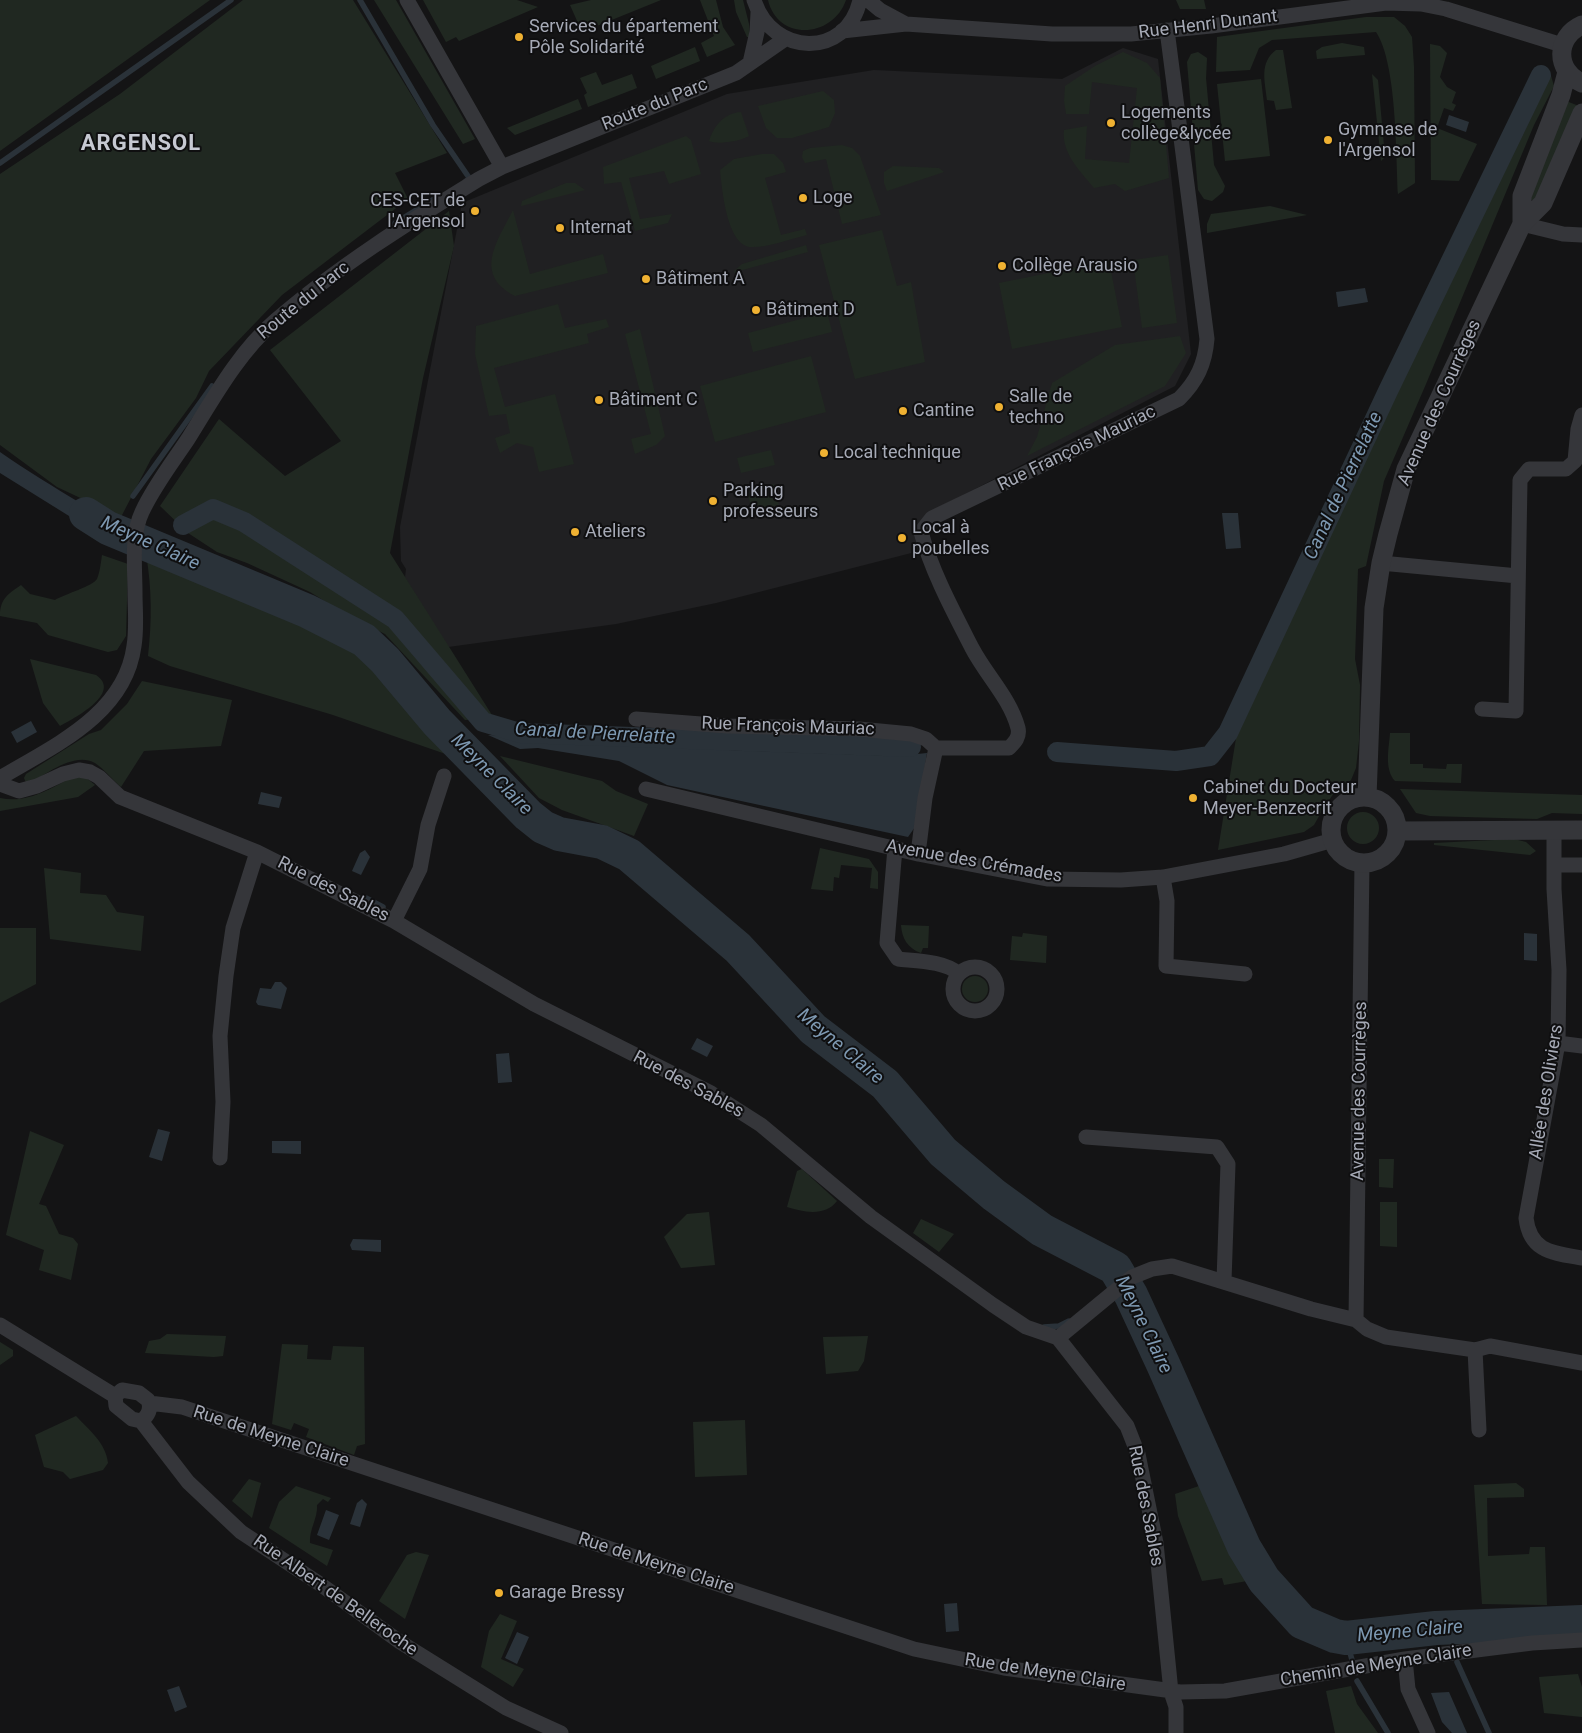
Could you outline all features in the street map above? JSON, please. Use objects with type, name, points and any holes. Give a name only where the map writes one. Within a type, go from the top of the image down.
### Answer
[{"type":"street","points":[[407,0],[502,167]]},
{"type":"street","points":[[756,6],[765,23],[785,39],[800,43],[816,43],[831,38],[842,31],[852,21],[860,0]]},
{"type":"street","name":"Rue Henri Dunant","points":[[868,0],[880,10],[906,24]]},
{"type":"street","name":"Rue Henri Dunant","points":[[842,31],[906,24],[1061,34],[1123,34],[1395,3],[1421,4],[1446,9],[1562,45]]},
{"type":"street","points":[[750,63],[757,32],[756,6]]},
{"type":"street","points":[[1582,25],[1571,32],[1562,45],[1562,59],[1566,72],[1582,83]]},
{"type":"street","name":"Rue François Mauriac","points":[[636,718],[727,726],[859,729],[911,734],[926,739],[936,748],[1009,748],[1017,739],[1018,730],[1008,705],[972,648],[958,621],[926,549],[921,532],[932,518],[1179,399],[1191,388],[1205,358],[1207,340],[1167,30]]},
{"type":"street","name":"Route du Parc","points":[[0,778],[66,739],[92,720],[107,705],[128,670],[134,647],[135,555],[139,519],[222,387],[253,343],[274,322],[343,268],[432,208],[502,167],[736,73],[785,39]]},
{"type":"street","name":"Avenue des Courrèges","points":[[1522,224],[1522,196],[1561,95],[1566,72]]},
{"type":"street","name":"Avenue des Courrèges","points":[[1367,797],[1374,608],[1380,563],[1406,469],[1522,224],[1543,202],[1582,113]]},
{"type":"street","points":[[1522,224],[1563,234],[1582,235]]},
{"type":"street","points":[[1482,709],[1516,711],[1520,480],[1529,469],[1566,469],[1575,461],[1578,429],[1582,415]]},
{"type":"street","points":[[1380,563],[1518,576]]},
{"type":"street","points":[[918,854],[936,748]]},
{"type":"street","name":"Rue des Sables","points":[[0,784],[19,791],[37,786],[63,774],[79,770],[90,772],[99,777],[114,794],[257,852],[394,921],[534,1004],[711,1093],[761,1125],[871,1217],[990,1303],[1026,1327],[1058,1338],[1127,1426],[1138,1454],[1156,1543],[1171,1692],[1176,1707],[1176,1733]]},
{"type":"street","points":[[394,921],[420,869],[428,825],[444,776]]},
{"type":"street","name":"Avenue des Crémades","points":[[646,789],[918,854],[1047,879],[1122,880],[1163,877],[1284,854],[1333,840]]},
{"type":"street","points":[[1367,797],[1377,800],[1392,812],[1398,830],[1390,850],[1382,858],[1362,863],[1344,856],[1333,840],[1333,819],[1346,802],[1367,797]]},
{"type":"street","name":"Allée des Oliviers","points":[[1554,829],[1559,970],[1558,1043],[1526,1218],[1528,1233],[1539,1246],[1558,1254],[1582,1258]]},
{"type":"street","points":[[1398,830],[1582,830]]},
{"type":"street","points":[[895,848],[888,943],[892,951],[898,959],[939,965],[955,969],[959,974]]},
{"type":"street","points":[[220,1158],[223,1102],[221,1023],[226,976],[233,928],[257,852]]},
{"type":"street","name":"Avenue des Courrèges","points":[[1356,1320],[1362,863]]},
{"type":"street","points":[[1554,865],[1582,865]]},
{"type":"street","points":[[1163,877],[1167,901],[1166,966],[1245,974]]},
{"type":"street","points":[[1558,1043],[1582,1046]]},
{"type":"street","points":[[1086,1137],[1217,1147],[1228,1164],[1224,1281]]},
{"type":"street","points":[[1058,1338],[1132,1277],[1152,1268],[1172,1266],[1311,1309],[1356,1320],[1367,1329],[1386,1337],[1475,1350],[1490,1346],[1582,1363]]},
{"type":"street","points":[[0,1325],[115,1396],[116,1406],[132,1420],[141,1421],[148,1415],[149,1403]]},
{"type":"street","points":[[1475,1350],[1479,1430]]},
{"type":"street","name":"Rue de Meyne Claire","points":[[115,1396],[122,1390],[139,1393],[149,1403],[182,1407],[914,1649],[1004,1668],[1171,1692]]},
{"type":"street","name":"Rue Albert de Belleroche","points":[[141,1421],[188,1482],[241,1532],[320,1584],[400,1642],[506,1708],[530,1727],[561,1733]]},
{"type":"street","name":"Chemin de Meyne Claire","points":[[1171,1692],[1225,1691],[1405,1658],[1569,1639],[1582,1640]]},
{"type":"street","points":[[1405,1658],[1408,1689],[1428,1733]]},
{"type":"shaded area","points":[[0,0],[210,0],[0,151]]},
{"type":"shaded area","points":[[243,0],[353,0],[447,153],[395,173],[408,199],[282,295],[209,371],[196,398],[151,459],[121,517],[57,487],[0,445],[0,174],[120,94]]},
{"type":"shaded area","points":[[374,0],[396,0],[475,139],[463,144]]},
{"type":"shaded area","points":[[423,0],[517,0],[538,7],[459,41],[456,37],[446,42]]},
{"type":"shaded area","points":[[591,0],[661,0],[582,32],[570,5]]},
{"type":"shaded area","points":[[700,0],[716,0],[723,27],[735,45],[707,57],[701,43],[714,36]]},
{"type":"shaded area","points":[[734,0],[743,0],[750,37],[747,37],[736,12]]},
{"type":"shaded area","points":[[768,0],[846,0],[839,13],[830,22],[818,28],[806,30],[794,28],[783,23],[774,14]]},
{"type":"shaded area","points":[[1176,0],[1204,0],[1206,9],[1180,9]]},
{"type":"shaded area","points":[[1366,17],[1394,17],[1405,26],[1412,37],[1415,183],[1398,194],[1392,87],[1383,46],[1376,32],[1272,40],[1259,48],[1250,70],[1216,72],[1217,37]]},
{"type":"shaded area","points":[[1342,43],[1364,47],[1365,55],[1317,59],[1316,51],[1322,47]]},
{"type":"shaded area","points":[[1430,44],[1440,46],[1447,53],[1440,77],[1447,87],[1456,92],[1452,103],[1456,105],[1453,111],[1444,108],[1437,128],[1477,144],[1459,181],[1431,180]]},
{"type":"shaded area","points":[[695,47],[700,61],[656,79],[651,66]]},
{"type":"shaded area","points":[[1123,48],[1158,59],[1191,354],[1175,386],[932,511],[919,551],[716,603],[616,624],[448,647],[405,578],[406,569],[401,561],[400,527],[462,203],[727,94],[874,70],[1062,79]]},
{"type":"shaded area","points":[[1276,50],[1283,50],[1292,108],[1276,110],[1274,101],[1267,100],[1264,79],[1265,67],[1267,61]]},
{"type":"shaded area","points":[[1123,52],[1147,63],[1160,78],[1169,178],[1125,191],[1115,184],[1094,188],[1073,162],[1066,147],[1064,130],[1087,126],[1085,159],[1129,163],[1137,88],[1092,82],[1089,114],[1066,114],[1064,101],[1065,86],[1095,66]]},
{"type":"shaded area","points":[[1198,52],[1207,58],[1206,78],[1214,165],[1225,186],[1223,192],[1212,201],[1204,199],[1198,190],[1187,62],[1191,54]]},
{"type":"shaded area","points":[[1549,69],[1554,86],[1534,125],[1384,481],[1366,566],[1358,569],[1355,659],[1360,685],[1359,741],[1356,768],[1351,780],[1334,793],[1314,825],[1304,832],[1218,850],[1237,732],[1406,361]]},
{"type":"shaded area","points":[[596,72],[602,85],[632,74],[637,88],[588,107],[584,95],[587,93],[580,78]]},
{"type":"shaded area","points":[[1372,74],[1378,80],[1385,157],[1381,161]]},
{"type":"shaded area","points":[[1261,79],[1270,156],[1225,161],[1217,84]]},
{"type":"shaded area","points":[[823,91],[834,100],[835,113],[829,127],[792,138],[777,138],[766,128],[758,106]]},
{"type":"shaded area","points":[[578,99],[582,109],[515,135],[507,128]]},
{"type":"shaded area","points":[[1566,101],[1579,106],[1535,200],[1532,200],[1530,199]]},
{"type":"shaded area","points":[[741,112],[749,136],[729,142],[718,143],[709,141],[721,121],[730,115]]},
{"type":"shaded area","points":[[1449,115],[1469,122],[1466,132],[1446,125]]},
{"type":"shaded area","points":[[686,136],[691,140],[701,174],[669,184],[664,171],[629,178],[640,219],[672,214],[668,223],[635,231],[621,182],[604,184],[603,167]]},
{"type":"shaded area","points":[[842,145],[852,148],[860,156],[881,215],[842,224],[826,159],[805,163],[802,157],[803,151],[810,148]]},
{"type":"shaded area","points":[[774,154],[783,163],[786,172],[765,178],[781,235],[805,229],[807,235],[760,247],[753,247],[744,245],[732,229],[724,203],[720,170],[734,159]]},
{"type":"shaded area","points":[[893,166],[939,168],[944,172],[887,191],[884,183],[884,172]]},
{"type":"shaded area","points":[[566,183],[575,183],[585,190],[521,206],[522,201]]},
{"type":"shaded area","points":[[1270,206],[1307,215],[1207,233],[1207,224],[1211,214]]},
{"type":"shaded area","points":[[513,210],[530,274],[603,254],[608,273],[515,296],[502,287],[495,278],[492,268],[492,257],[496,245]]},
{"type":"shaded area","points":[[449,211],[454,246],[423,378],[390,553],[497,723],[478,719],[465,720],[385,634],[352,618],[310,592],[247,563],[217,552],[188,533],[160,506],[219,419],[285,476],[341,441],[270,350]]},
{"type":"shaded area","points":[[882,230],[897,286],[911,282],[925,362],[855,379],[819,245]]},
{"type":"shaded area","points":[[806,245],[808,252],[739,271],[741,278],[737,280],[734,271],[742,264]]},
{"type":"shaded area","points":[[1168,255],[1177,323],[1142,328],[1133,260]]},
{"type":"shaded area","points":[[1109,261],[1122,327],[1012,349],[999,283]]},
{"type":"shaded area","points":[[1365,288],[1368,302],[1338,307],[1336,292]]},
{"type":"shaded area","points":[[558,304],[565,328],[606,319],[609,327],[587,334],[589,343],[494,368],[505,407],[555,394],[574,464],[539,472],[533,447],[517,443],[500,453],[495,438],[510,433],[506,414],[489,416],[475,354],[476,326]]},
{"type":"shaded area","points":[[827,312],[832,332],[753,352],[748,333]]},
{"type":"shaded area","points":[[640,329],[665,436],[656,445],[635,454],[631,439],[651,434],[625,334]]},
{"type":"shaded area","points":[[1180,336],[1186,353],[1165,386],[1027,456],[1037,437],[1052,383],[1115,345]]},
{"type":"shaded area","points":[[811,356],[826,412],[715,442],[700,386]]},
{"type":"shaded area","points":[[771,450],[775,465],[741,473],[737,458]]},
{"type":"shaded area","points":[[0,452],[98,513],[114,522],[126,525],[126,545],[106,539],[0,473]]},
{"type":"shaded area","points":[[774,484],[779,505],[752,511],[747,491]]},
{"type":"shaded area","points":[[1222,513],[1238,513],[1241,548],[1226,549]]},
{"type":"shaded area","points":[[146,554],[191,569],[335,634],[370,658],[463,760],[333,715],[170,666],[148,656],[151,605]]},
{"type":"shaded area","points":[[102,555],[128,564],[126,636],[117,650],[108,652],[48,635],[37,623],[0,616],[3,601],[21,585],[30,594],[55,600],[94,582],[100,570]]},
{"type":"shaded area","points":[[30,659],[96,675],[103,682],[104,690],[93,705],[60,726],[43,703]]},
{"type":"shaded area","points":[[142,681],[232,700],[221,746],[144,751],[121,787],[98,765],[87,760],[69,762],[51,770],[27,785],[24,778],[26,774],[89,734],[101,730],[127,704]]},
{"type":"shaded area","points":[[31,721],[37,732],[17,743],[11,732]]},
{"type":"shaded area","points":[[1390,733],[1410,733],[1410,764],[1423,764],[1423,768],[1446,769],[1447,764],[1462,764],[1461,783],[1395,781],[1389,771],[1388,764]]},
{"type":"shaded area","points":[[488,735],[658,742],[728,750],[898,756],[927,753],[915,827],[908,837],[667,785],[619,761],[538,748],[520,749]]},
{"type":"shaded area","points":[[500,756],[602,781],[616,791],[648,804],[634,836],[562,810],[539,798]]},
{"type":"shaded area","points":[[76,775],[84,776],[95,785],[78,797],[0,811],[0,798],[20,799],[40,794]]},
{"type":"shaded area","points":[[1400,789],[1582,795],[1582,814],[1552,813],[1537,819],[1430,816],[1416,813]]},
{"type":"shaded area","points":[[261,792],[282,797],[279,808],[258,804]]},
{"type":"shaded area","points":[[1363,812],[1374,817],[1379,828],[1374,839],[1363,844],[1352,839],[1347,828],[1352,817]]},
{"type":"shaded area","points":[[1514,839],[1526,842],[1536,851],[1530,855],[1434,845],[1434,843]]},
{"type":"shaded area","points":[[820,848],[869,859],[878,872],[878,889],[870,888],[872,868],[841,865],[839,878],[834,877],[833,891],[811,889]]},
{"type":"shaded area","points":[[365,850],[370,857],[361,875],[352,871],[360,853]]},
{"type":"shaded area","points":[[44,868],[81,873],[80,893],[106,895],[117,912],[144,916],[141,951],[50,939]]},
{"type":"shaded area","points":[[901,925],[929,926],[928,948],[923,948],[921,953],[912,948],[904,938]]},
{"type":"shaded area","points":[[0,928],[36,928],[36,984],[0,1003]]},
{"type":"shaded area","points":[[1023,933],[1047,936],[1046,963],[1010,960],[1012,936],[1022,937]]},
{"type":"shaded area","points":[[1524,933],[1537,934],[1537,961],[1524,960]]},
{"type":"shaded area","points":[[975,976],[984,980],[988,989],[984,998],[975,1002],[966,998],[962,989],[966,980]]},
{"type":"shaded area","points":[[275,982],[281,982],[287,988],[281,1009],[258,1005],[256,1002],[260,988],[271,989]]},
{"type":"shaded area","points":[[697,1038],[713,1046],[707,1057],[691,1049]]},
{"type":"shaded area","points":[[509,1053],[512,1082],[498,1083],[496,1054]]},
{"type":"shaded area","points":[[158,1129],[170,1132],[162,1161],[149,1157]]},
{"type":"shaded area","points":[[30,1131],[64,1145],[39,1204],[46,1206],[59,1234],[73,1238],[78,1244],[71,1280],[39,1270],[44,1250],[6,1235]]},
{"type":"shaded area","points":[[272,1141],[301,1141],[301,1154],[272,1153]]},
{"type":"shaded area","points":[[1379,1159],[1394,1159],[1393,1188],[1379,1187]]},
{"type":"shaded area","points":[[802,1169],[837,1201],[832,1206],[814,1212],[787,1207],[797,1171]]},
{"type":"shaded area","points":[[1380,1202],[1397,1202],[1397,1247],[1380,1246]]},
{"type":"shaded area","points":[[709,1212],[715,1265],[681,1268],[664,1237],[687,1214]]},
{"type":"shaded area","points":[[921,1219],[954,1234],[939,1252],[913,1233]]},
{"type":"shaded area","points":[[353,1239],[381,1240],[381,1252],[352,1250],[350,1245]]},
{"type":"shaded area","points":[[167,1334],[226,1336],[223,1356],[145,1353],[149,1341],[160,1339]]},
{"type":"shaded area","points":[[868,1336],[864,1361],[858,1371],[826,1374],[823,1337]]},
{"type":"shaded area","points":[[0,1342],[13,1350],[13,1356],[0,1365]]},
{"type":"shaded area","points":[[282,1344],[308,1345],[307,1359],[331,1360],[333,1346],[364,1347],[365,1444],[357,1446],[354,1455],[306,1437],[309,1429],[294,1423],[291,1430],[272,1424]]},
{"type":"shaded area","points":[[76,1416],[100,1443],[107,1456],[108,1463],[103,1470],[70,1479],[63,1472],[44,1467],[35,1435]]},
{"type":"shaded area","points":[[745,1420],[747,1475],[695,1477],[693,1422]]},
{"type":"shaded area","points":[[249,1479],[261,1483],[252,1518],[232,1501]]},
{"type":"shaded area","points":[[1516,1483],[1524,1489],[1524,1497],[1487,1498],[1488,1556],[1529,1554],[1530,1547],[1545,1547],[1547,1605],[1482,1604],[1474,1485]]},
{"type":"shaded area","points":[[1205,1484],[1238,1554],[1253,1580],[1224,1585],[1222,1578],[1202,1581],[1178,1516],[1175,1494]]},
{"type":"shaded area","points":[[296,1486],[331,1498],[328,1502],[323,1499],[317,1505],[310,1538],[310,1543],[333,1550],[327,1566],[269,1528],[279,1502]]},
{"type":"shaded area","points":[[362,1499],[367,1504],[360,1527],[350,1524],[357,1503]]},
{"type":"shaded area","points":[[326,1510],[339,1515],[329,1540],[317,1535]]},
{"type":"shaded area","points":[[416,1552],[429,1555],[405,1619],[379,1601],[407,1555]]},
{"type":"shaded area","points":[[957,1603],[959,1631],[946,1632],[944,1604]]},
{"type":"shaded area","points":[[500,1614],[517,1621],[501,1659],[524,1669],[513,1687],[481,1667],[489,1631]]},
{"type":"shaded area","points":[[517,1632],[529,1637],[517,1664],[505,1658]]},
{"type":"shaded area","points":[[1578,1674],[1582,1687],[1582,1717],[1544,1713],[1539,1677]]},
{"type":"shaded area","points":[[179,1686],[187,1707],[175,1712],[167,1690]]},
{"type":"shaded area","points":[[1351,1686],[1357,1704],[1378,1733],[1335,1733],[1326,1691]]},
{"type":"shaded area","points":[[1449,1692],[1467,1733],[1452,1733],[1442,1722],[1431,1693]]},
{"type":"waterway","points":[[0,163],[231,0]]},
{"type":"waterway","points":[[360,0],[433,125],[470,179],[466,181]]},
{"type":"waterway","name":"Canal de Pierrelatte","points":[[1057,752],[1176,761],[1210,756],[1228,733],[1388,391],[1541,75]]},
{"type":"waterway","points":[[395,223],[434,199]]},
{"type":"waterway","points":[[133,496],[212,386]]},
{"type":"waterway","name":"Canal de Pierrelatte","points":[[183,525],[213,509],[244,522],[395,619],[483,722],[520,733],[911,747]]},
{"type":"waterway","name":"Meyne Claire","points":[[86,514],[108,528],[307,611],[364,640],[385,660],[437,722],[528,815],[543,827],[559,834],[602,842],[629,855],[738,948],[813,1029],[885,1084],[943,1152],[994,1195],[1042,1230],[1115,1268],[1131,1295],[1163,1364],[1244,1547],[1264,1580],[1302,1622],[1335,1636],[1346,1638],[1436,1628],[1582,1622]]},
{"type":"waterway","points":[[366,898],[383,907]]},
{"type":"waterway","points":[[1044,1327],[1059,1326],[1069,1321]]},
{"type":"waterway","points":[[1436,1628],[1442,1641]]},
{"type":"waterway","points":[[1346,1638],[1352,1660]]},
{"type":"waterway","points":[[1457,1662],[1489,1733]]},
{"type":"waterway","points":[[1357,1681],[1388,1733]]},
{"type":"place","name":"Services du épartement Pôle Solidarité","points":[[519,37]]},
{"type":"place","name":"Logements collège&lycée","points":[[1111,123]]},
{"type":"place","name":"Gymnase de l'Argensol","points":[[1328,140]]},
{"type":"place","name":"Loge","points":[[803,198]]},
{"type":"place","name":"CES-CET de l'Argensol","points":[[475,211]]},
{"type":"place","name":"Internat","points":[[560,228]]},
{"type":"place","name":"Collège Arausio","points":[[1002,266]]},
{"type":"place","name":"Bâtiment A","points":[[646,279]]},
{"type":"place","name":"Bâtiment D","points":[[756,310]]},
{"type":"place","name":"Bâtiment C","points":[[599,400]]},
{"type":"place","name":"Salle de techno","points":[[999,407]]},
{"type":"place","name":"Cantine","points":[[903,411]]},
{"type":"place","name":"Local technique","points":[[824,453]]},
{"type":"place","name":"Parking professeurs","points":[[713,501]]},
{"type":"place","name":"Ateliers","points":[[575,532]]},
{"type":"place","name":"Local à poubelles","points":[[902,538]]},
{"type":"place","name":"Cabinet du Docteur Meyer-Benzecrit","points":[[1193,798]]},
{"type":"place","name":"Garage Bressy","points":[[499,1593]]},
{"type":"district","name":"ARGENSOL","points":[[141,144]]}]
